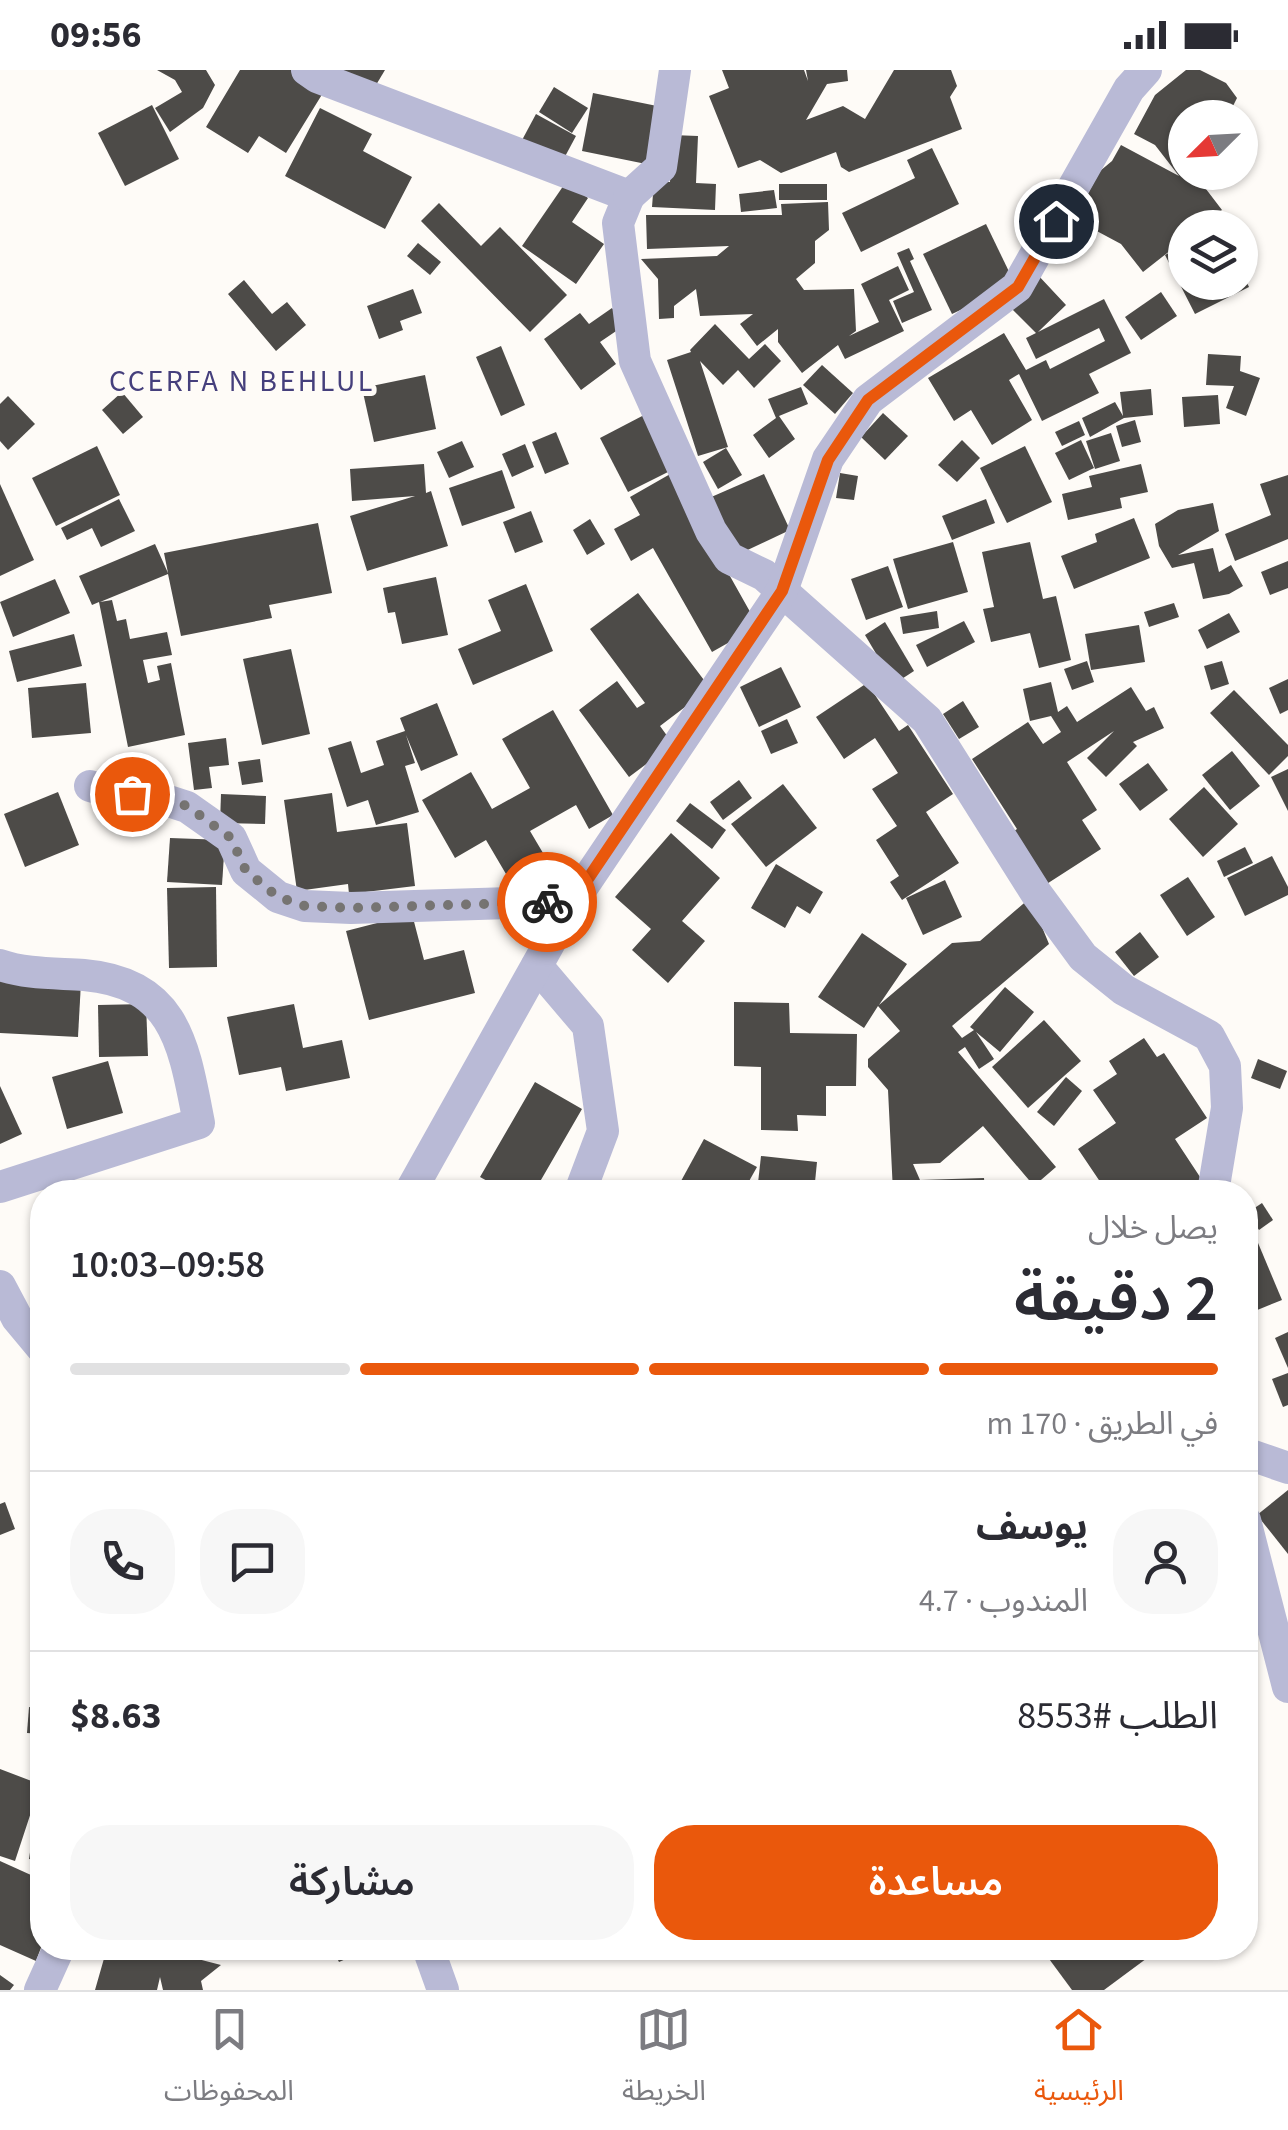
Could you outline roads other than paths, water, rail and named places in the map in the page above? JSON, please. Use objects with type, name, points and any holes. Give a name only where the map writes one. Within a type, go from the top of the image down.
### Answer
[{"type":"street","points":[[307,70],[629,196]]},
{"type":"street","points":[[676,70],[661,167],[629,196],[618,222],[635,361],[711,531],[730,558],[764,575],[927,720],[1036,893],[1083,957],[1124,990],[1209,1036],[1224,1066],[1228,1108],[1215,1180]]},
{"type":"street","points":[[417,1180],[573,901],[782,591],[828,460],[868,400],[1018,287],[1129,89],[1146,70]]},
{"type":"street","points":[[90,786],[187,806],[231,838],[246,871],[278,897],[305,906],[573,901]]},
{"type":"street","points":[[0,965],[93,976],[126,984],[155,1002],[174,1024],[199,1123],[0,1188]]},
{"type":"street","points":[[537,966],[588,1026],[602,1131],[584,1180]]},
{"type":"street","points":[[0,1286],[30,1334]]},
{"type":"street","points":[[1258,1457],[1288,1468]]},
{"type":"street","points":[[1258,1570],[1288,1687]]},
{"type":"street","points":[[42,1989],[54,1960]]},
{"type":"street","points":[[432,1960],[443,1990]]},
{"type":"district","name":"CCERFA N BEHLUL","points":[[242,381]]}]
